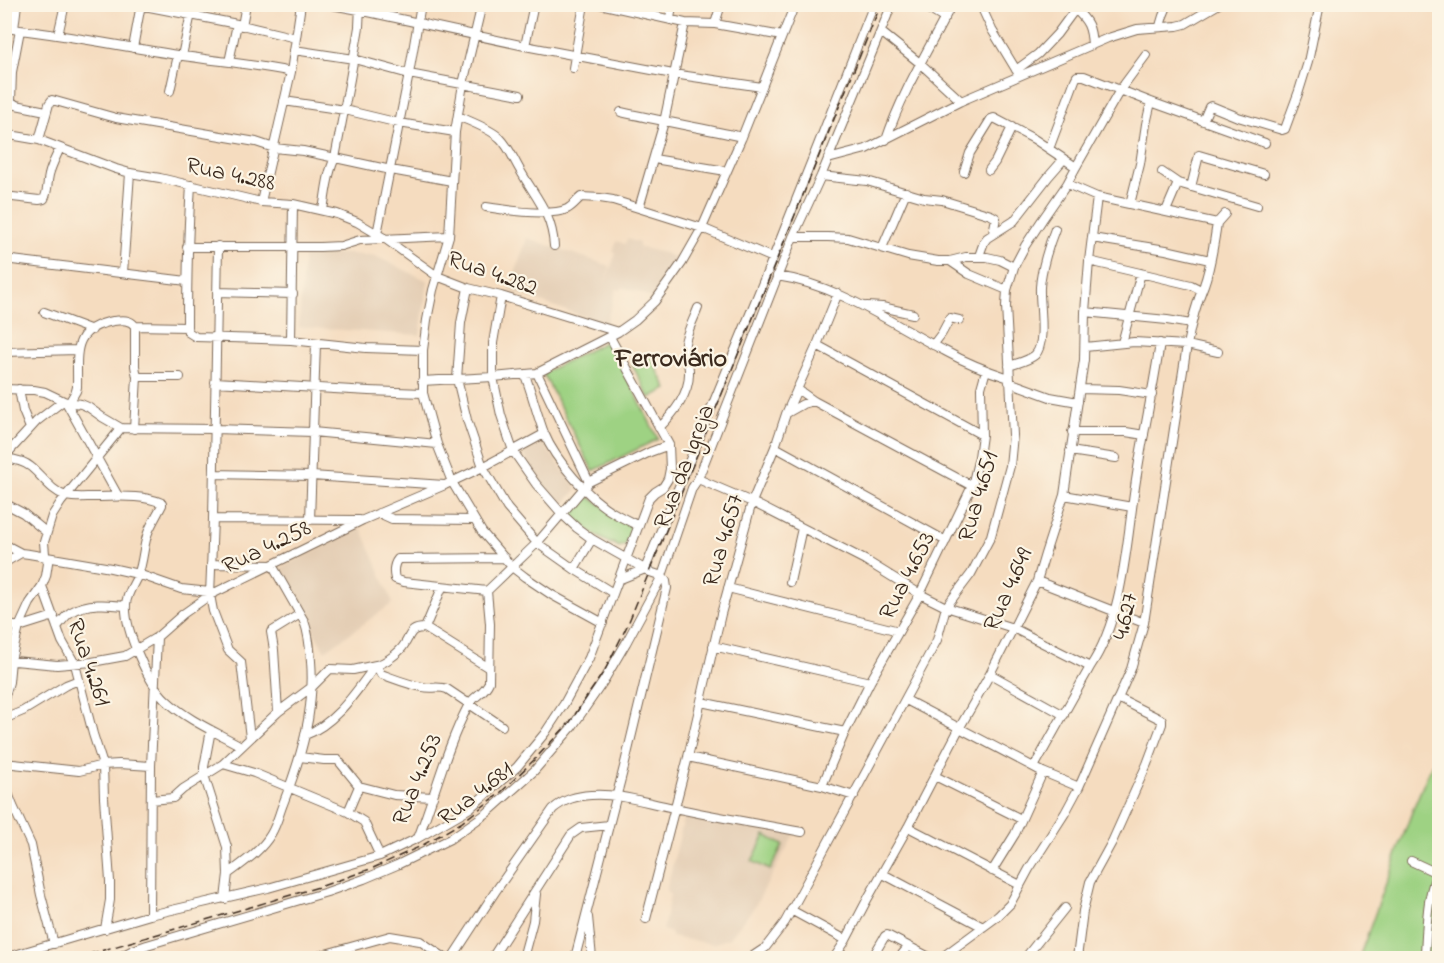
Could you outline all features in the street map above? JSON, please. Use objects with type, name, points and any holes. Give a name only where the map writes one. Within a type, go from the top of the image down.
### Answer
[{"type":"street","points":[[17,4],[11,101],[16,105],[46,111]]},
{"type":"street","points":[[58,35],[65,4]]},
{"type":"street","points":[[170,91],[192,4]]},
{"type":"street","points":[[229,62],[246,4]]},
{"type":"street","points":[[261,201],[291,72],[301,4]]},
{"type":"street","points":[[326,4],[360,7],[417,23],[575,56],[762,87]]},
{"type":"street","points":[[380,236],[421,4]]},
{"type":"street","points":[[482,4],[455,132],[448,238],[427,320],[423,350],[423,393],[449,483],[482,532],[512,567],[552,595],[603,623]]},
{"type":"street","points":[[525,46],[534,4]]},
{"type":"street","points":[[573,68],[585,4]]},
{"type":"street","points":[[600,4],[684,23],[715,24],[782,36]]},
{"type":"street","points":[[670,20],[672,4]]},
{"type":"street","points":[[715,24],[721,4]]},
{"type":"street","points":[[422,381],[537,373],[610,337],[635,320],[655,301],[682,263],[702,228],[742,137],[795,4]]},
{"type":"street","points":[[618,580],[645,569],[773,258],[874,4]]},
{"type":"street","name":"Rua da Igreja","points":[[575,958],[667,588],[663,578],[692,488],[698,479],[793,237],[821,176],[892,4]]},
{"type":"street","points":[[920,4],[945,19]]},
{"type":"street","points":[[886,140],[900,102],[952,4]]},
{"type":"street","points":[[980,4],[992,30],[1018,73]]},
{"type":"street","points":[[1160,26],[1168,4]]},
{"type":"street","points":[[828,159],[866,149],[886,140],[1018,73],[1123,32],[1185,24],[1219,4]]},
{"type":"street","points":[[1203,121],[1209,107],[1215,106],[1238,117],[1285,129],[1308,62],[1320,4]]},
{"type":"street","points":[[1396,4],[1404,4]]},
{"type":"street","points":[[133,48],[139,5],[296,38]]},
{"type":"street","points":[[323,210],[345,110],[359,27],[360,7]]},
{"type":"street","points":[[1018,73],[1057,34],[1077,7],[1090,28],[1092,45]]},
{"type":"street","points":[[639,208],[664,122],[684,23]]},
{"type":"street","points":[[4,28],[291,72]]},
{"type":"street","points":[[881,32],[921,64],[961,101]]},
{"type":"street","points":[[294,50],[354,59],[409,74],[520,95]]},
{"type":"street","name":"Rua 4.651","points":[[750,958],[765,948],[785,922],[938,640],[946,607],[971,574],[992,536],[1010,466],[1012,435],[1006,306],[1007,290],[1014,267],[1067,184],[1120,90],[1146,55]]},
{"type":"street","points":[[1049,149],[1077,76],[1084,76],[1265,143]]},
{"type":"street","points":[[39,140],[50,101],[62,102],[116,118],[256,142],[274,148],[303,151],[452,181]]},
{"type":"street","points":[[285,101],[345,110],[399,123],[455,132]]},
{"type":"street","points":[[1130,204],[1151,102]]},
{"type":"street","points":[[621,112],[742,137]]},
{"type":"street","points":[[458,116],[498,136],[513,154],[520,170],[546,212],[554,246]]},
{"type":"street","points":[[964,172],[970,153],[991,119],[997,118],[1076,167]]},
{"type":"street","points":[[989,170],[1012,127]]},
{"type":"street","name":"Rua 4.288","points":[[4,134],[39,140],[130,173],[261,201],[323,210],[357,222],[380,236]]},
{"type":"street","points":[[4,196],[44,199],[48,178],[60,148]]},
{"type":"street","points":[[1191,187],[1199,155],[1264,174]]},
{"type":"street","points":[[654,159],[726,171]]},
{"type":"street","points":[[980,256],[987,238],[1014,221],[1063,160]]},
{"type":"street","points":[[1162,172],[1178,183],[1257,206]]},
{"type":"street","points":[[123,273],[130,173]]},
{"type":"street","points":[[821,176],[867,181],[995,216],[993,233]]},
{"type":"street","points":[[1166,211],[1178,183]]},
{"type":"street","points":[[1067,184],[1097,197],[1217,223],[1225,214]]},
{"type":"street","points":[[191,185],[187,247],[187,327],[191,335],[423,350]]},
{"type":"street","points":[[882,248],[906,192]]},
{"type":"street","points":[[486,207],[546,212],[566,210],[581,197],[613,200],[702,228],[773,258]]},
{"type":"street","name":"Rua 4.649","points":[[834,958],[883,874],[1038,581],[1064,495],[1084,360],[1089,261],[1097,197]]},
{"type":"street","points":[[291,340],[293,204]]},
{"type":"street","name":"4.627","points":[[941,958],[1006,909],[1079,787],[1131,669],[1144,623],[1191,324],[1204,284],[1217,223]]},
{"type":"street","points":[[1009,366],[1035,355],[1039,347],[1040,286],[1055,229]]},
{"type":"street","points":[[187,247],[292,248],[341,246],[380,236],[448,238]]},
{"type":"street","name":"Rua 4.282","points":[[380,236],[437,276],[468,288],[618,332]]},
{"type":"street","points":[[793,237],[848,238],[908,256],[938,261],[980,256],[1000,260],[1014,267]]},
{"type":"street","points":[[1092,238],[1172,251],[1210,260]]},
{"type":"street","points":[[218,246],[210,593],[213,611],[228,650],[241,662],[250,738]]},
{"type":"street","points":[[4,259],[187,281]]},
{"type":"street","points":[[950,261],[969,274],[1007,290]]},
{"type":"street","points":[[1089,261],[1191,285],[1201,290]]},
{"type":"street","points":[[1122,343],[1140,273]]},
{"type":"street","points":[[777,276],[804,281],[838,293],[933,345],[986,370],[1050,397],[1078,402]]},
{"type":"street","points":[[468,288],[459,339],[457,380],[467,420],[483,467],[507,508],[537,543],[613,593]]},
{"type":"street","points":[[217,292],[293,294]]},
{"type":"street","name":"Rua 4.657","points":[[646,919],[688,757],[713,646],[752,502],[786,414],[838,293]]},
{"type":"street","points":[[501,296],[493,343],[494,377],[501,415],[513,451],[536,484],[577,528],[592,539],[663,578]]},
{"type":"street","points":[[863,306],[882,307],[913,314]]},
{"type":"street","points":[[659,428],[674,413],[689,380],[685,344],[698,308]]},
{"type":"street","points":[[44,312],[92,330]]},
{"type":"street","points":[[1085,312],[1191,324]]},
{"type":"street","points":[[933,345],[951,318],[959,320]]},
{"type":"street","points":[[187,327],[135,326],[131,322],[122,320],[101,325],[92,330],[85,335],[77,350],[76,392],[30,428],[4,457],[27,464],[52,487],[66,496],[78,498],[118,496],[162,503],[149,530],[138,574],[129,592],[126,606],[136,650],[154,686],[164,698],[211,730],[241,746]]},
{"type":"street","points":[[134,429],[137,377],[135,326]]},
{"type":"street","points":[[418,838],[455,818],[479,801],[517,767],[545,733],[589,658],[649,498],[663,487],[668,479],[669,445],[610,337]]},
{"type":"street","points":[[310,520],[316,343]]},
{"type":"street","points":[[1084,347],[1122,343],[1160,343],[1187,345],[1218,352]]},
{"type":"street","points":[[1034,767],[1104,645],[1115,611],[1160,343]]},
{"type":"street","points":[[817,345],[982,435]]},
{"type":"street","points":[[4,352],[77,350]]},
{"type":"street","name":"Rua 4.653","points":[[822,786],[870,682],[920,594],[972,486],[982,435],[981,388],[986,370]]},
{"type":"street","points":[[537,373],[586,485]]},
{"type":"street","points":[[525,375],[544,434],[555,453],[613,513],[639,526]]},
{"type":"street","points":[[137,377],[180,377]]},
{"type":"street","points":[[215,382],[423,393]]},
{"type":"street","points":[[4,389],[45,392],[66,402],[81,404],[119,430],[214,429],[313,432],[436,444]]},
{"type":"street","points":[[19,389],[23,411],[30,428]]},
{"type":"street","points":[[797,389],[814,401],[972,486]]},
{"type":"street","points":[[1080,389],[1119,390],[1152,395]]},
{"type":"street","points":[[786,414],[803,404],[814,401]]},
{"type":"street","points":[[66,402],[118,496]]},
{"type":"street","name":"Rua 4.261","points":[[105,929],[110,900],[110,881],[103,765],[75,664],[62,641],[42,585],[48,562],[44,542],[52,516],[119,430]]},
{"type":"street","points":[[1072,432],[1126,432],[1144,435]]},
{"type":"street","name":"Rua 4.258","points":[[8,660],[57,665],[75,664],[117,658],[136,650],[157,637],[210,593],[363,520],[483,467],[544,434]]},
{"type":"street","points":[[504,558],[398,559],[394,563],[393,573],[395,579],[404,582],[487,591],[537,543],[586,485],[650,452],[669,445]]},
{"type":"street","points":[[775,447],[946,541]]},
{"type":"street","points":[[1070,451],[1116,458]]},
{"type":"street","points":[[214,474],[449,483]]},
{"type":"street","points":[[698,479],[752,502],[865,560],[920,594],[946,607],[1013,628],[1090,668]]},
{"type":"street","points":[[1064,495],[1132,507]]},
{"type":"street","points":[[4,503],[23,513],[46,532]]},
{"type":"street","points":[[379,513],[392,519],[474,520]]},
{"type":"street","points":[[213,519],[363,520]]},
{"type":"street","points":[[790,582],[802,528]]},
{"type":"street","points":[[574,569],[592,539]]},
{"type":"street","points":[[4,544],[21,553],[111,568],[138,574],[181,589],[210,593]]},
{"type":"street","points":[[4,563],[21,553]]},
{"type":"street","points":[[211,564],[272,565],[307,629],[313,686],[300,757],[271,834],[259,849],[228,874]]},
{"type":"street","name":"Rua 4.681","points":[[118,958],[147,945],[364,879],[450,839],[487,813],[534,771],[572,727],[603,682],[663,578]]},
{"type":"street","points":[[1038,581],[1144,623]]},
{"type":"street","points":[[4,699],[9,682],[8,660],[19,627],[30,603],[42,585]]},
{"type":"street","points":[[728,588],[898,631]]},
{"type":"street","points":[[425,628],[441,590]]},
{"type":"street","name":"Rua 4.253","points":[[4,958],[150,915],[268,888],[380,856],[418,838],[443,766],[469,703],[480,695],[489,682],[490,624],[487,591]]},
{"type":"street","points":[[57,627],[70,612],[81,608],[104,604],[126,606]]},
{"type":"street","points":[[278,712],[271,632],[300,614]]},
{"type":"street","points":[[4,624],[19,627],[54,616]]},
{"type":"street","points":[[151,800],[173,798],[183,789],[223,764],[278,712],[313,686],[330,669],[353,670],[381,664],[404,646],[414,630],[425,628],[489,668]]},
{"type":"street","points":[[150,915],[151,766],[157,637]]},
{"type":"street","points":[[713,646],[870,682]]},
{"type":"street","points":[[376,665],[381,675],[424,688],[442,687],[502,726]]},
{"type":"street","points":[[305,735],[319,729],[341,709],[376,665]]},
{"type":"street","points":[[990,675],[1064,715]]},
{"type":"street","points":[[4,719],[23,711],[66,684],[79,680]]},
{"type":"street","points":[[1077,958],[1083,911],[1090,882],[1112,842],[1162,724],[1162,720],[1118,698]]},
{"type":"street","points":[[906,700],[1042,772],[1079,787]]},
{"type":"street","points":[[701,702],[845,732]]},
{"type":"street","points":[[211,730],[204,775],[227,847],[228,874],[225,898]]},
{"type":"street","points":[[300,757],[338,760],[359,786],[394,795],[434,797]]},
{"type":"street","points":[[688,757],[822,786],[854,796]]},
{"type":"street","points":[[4,764],[79,771],[103,765],[151,766]]},
{"type":"street","points":[[223,764],[244,770],[348,812],[363,822],[380,856]]},
{"type":"street","points":[[992,871],[1015,834],[1042,772]]},
{"type":"street","points":[[935,776],[1021,819]]},
{"type":"street","points":[[4,783],[31,845],[54,944]]},
{"type":"street","points":[[348,812],[359,786]]},
{"type":"street","points":[[452,958],[553,810],[570,798],[593,795],[617,796],[802,832]]},
{"type":"street","points":[[492,958],[563,846],[576,831],[581,828],[609,825]]},
{"type":"street","points":[[908,827],[1020,885]]},
{"type":"street","points":[[1411,861],[1439,872],[1430,893],[1425,953],[1429,958]]},
{"type":"street","points":[[883,874],[983,927]]},
{"type":"street","points":[[524,958],[533,921],[536,890]]},
{"type":"street","points":[[1024,958],[1065,908]]},
{"type":"street","points":[[791,910],[846,940]]},
{"type":"street","points":[[588,911],[592,958]]},
{"type":"street","points":[[872,958],[887,935],[931,958]]},
{"type":"street","points":[[311,958],[390,936],[420,941],[444,958]]},
{"type":"street","points":[[899,958],[908,947]]},
{"type":"shaded area","points":[[527,238],[610,266],[604,286],[616,253],[613,252],[617,241],[625,244],[627,239],[639,243],[639,247],[664,253],[679,260],[653,299],[622,287],[621,290],[616,289],[606,324],[509,291]]},
{"type":"shaded area","points":[[304,251],[375,256],[428,281],[420,335],[299,327]]},
{"type":"shaded area","points":[[543,443],[577,489],[562,506],[539,482],[523,453]]},
{"type":"shaded area","points":[[361,527],[393,603],[325,651],[276,570]]},
{"type":"shaded area","points":[[686,815],[795,833],[755,906],[729,938],[714,944],[671,937],[671,933],[663,930],[670,895],[666,891]]},
{"type":"green space","points":[[609,340],[658,439],[593,471],[543,373]]},
{"type":"green space","points":[[650,355],[667,389],[649,398],[632,364]]},
{"type":"green space","points":[[582,495],[584,497],[586,495],[630,523],[632,529],[625,545],[619,547],[611,544],[568,515],[568,511]]},
{"type":"green space","points":[[1432,764],[1440,768],[1439,958],[1359,958],[1413,809]]},
{"type":"green space","points":[[765,835],[783,845],[770,870],[752,861]]},
{"type":"railway","points":[[76,958],[322,886],[373,868],[421,846],[461,823],[499,794],[570,722],[606,668],[628,624],[881,4]]},
{"type":"district","name":"Ferroviário","points":[[671,357]]}]
